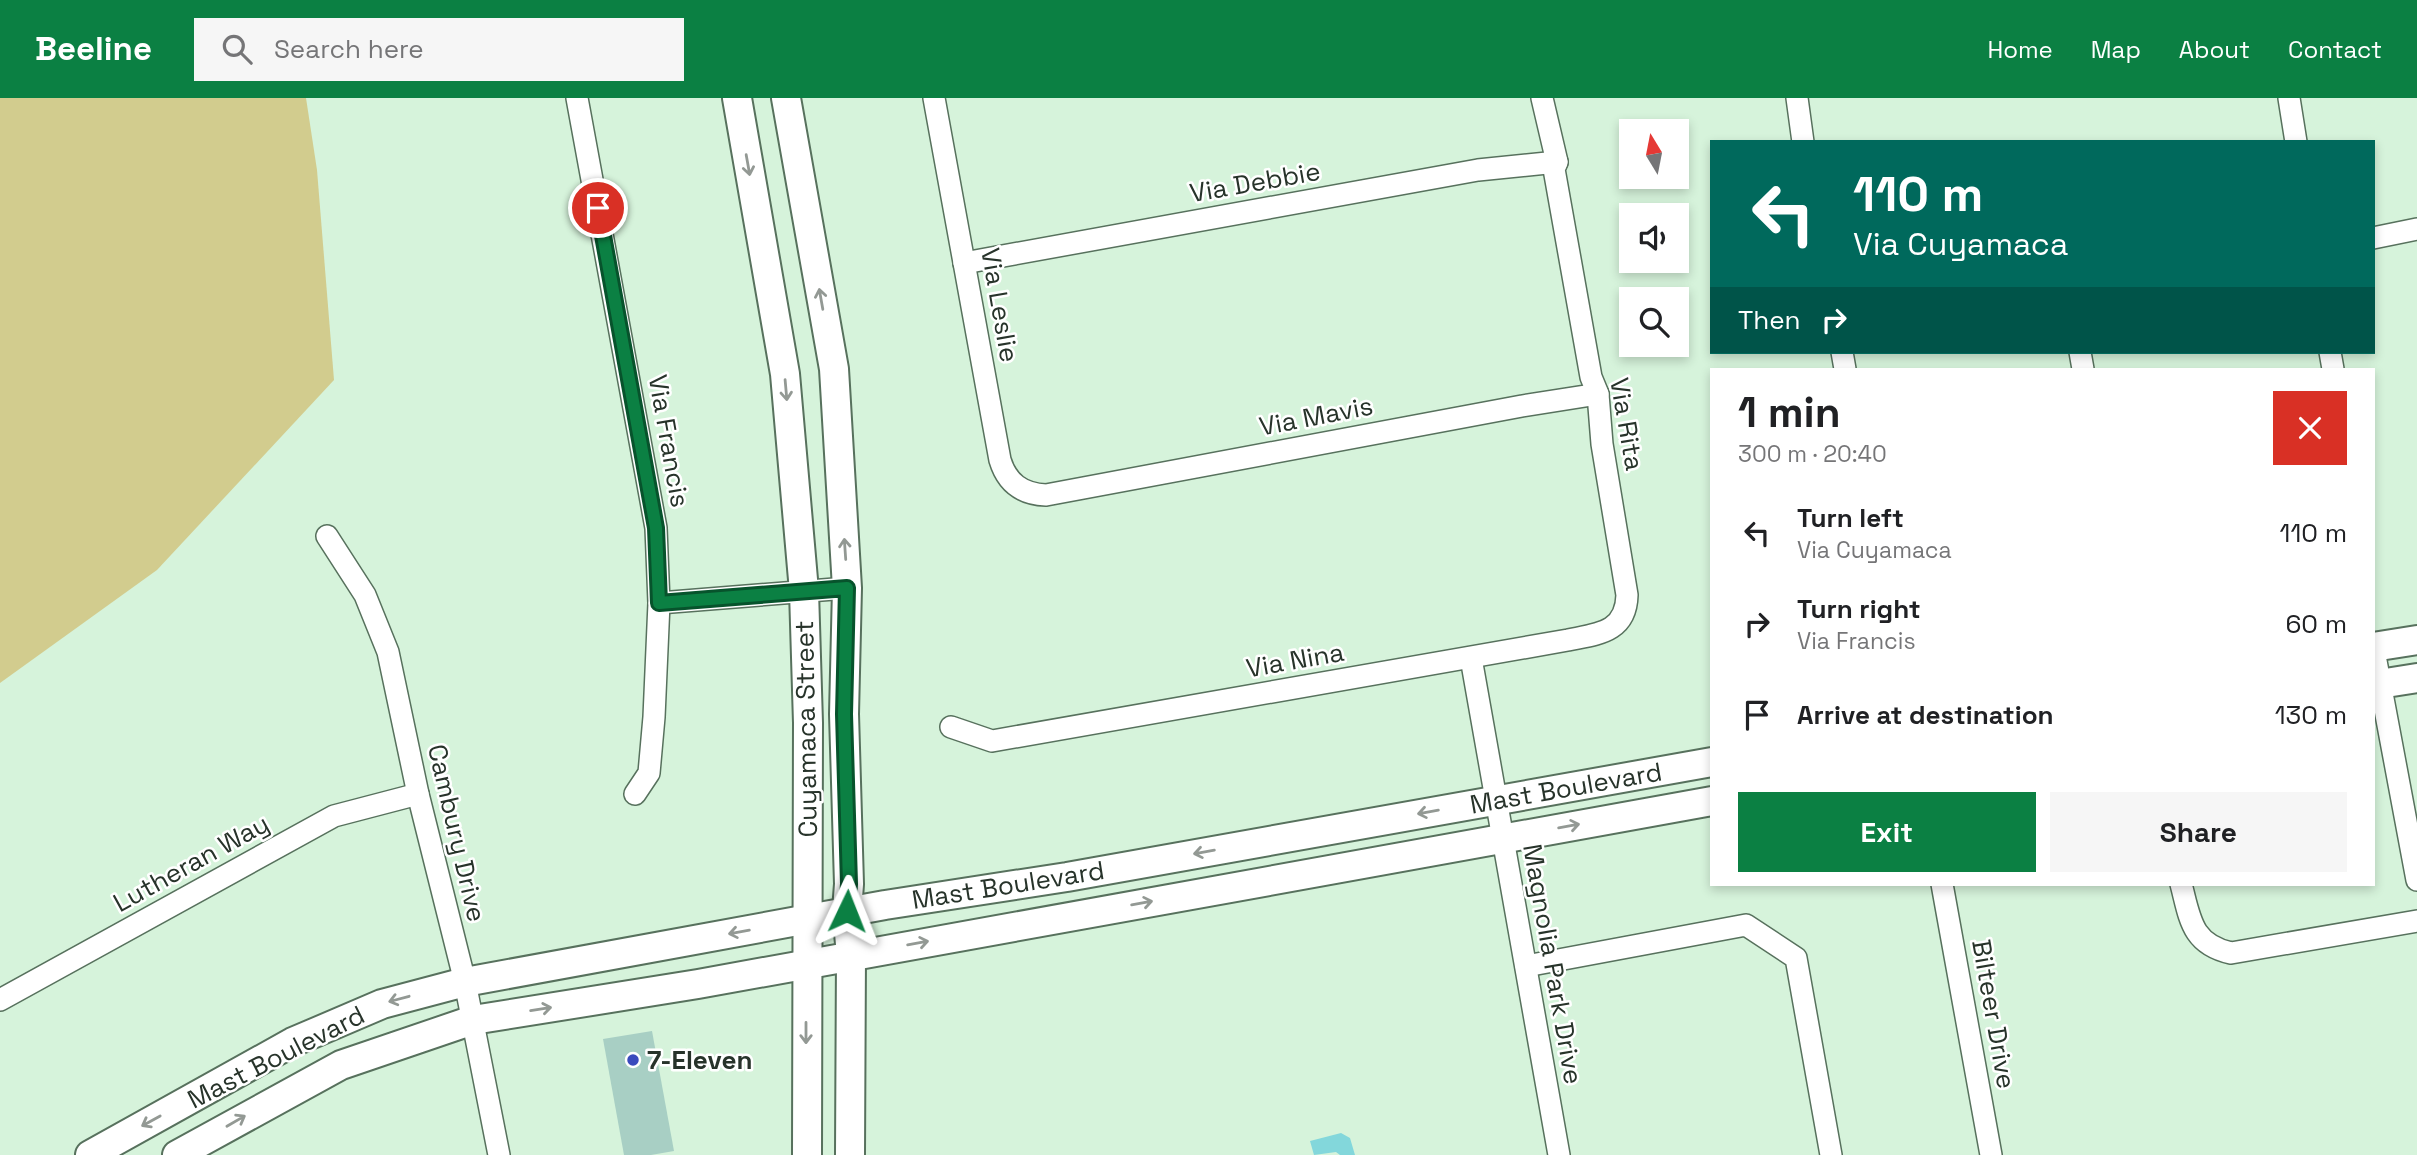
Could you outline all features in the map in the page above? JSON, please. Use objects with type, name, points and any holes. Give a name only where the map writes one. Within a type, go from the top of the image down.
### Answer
[{"type":"main road","name":"Cuyamaca Street","points":[[737,98],[785,374],[804,591],[808,723],[807,1155]]},
{"type":"main road","name":"Cuyamaca Street","points":[[786,98],[834,369],[847,588],[844,714],[849,884],[847,911],[851,955],[850,1155]]},
{"type":"main road","points":[[2375,646],[2417,640]]},
{"type":"main road","points":[[2377,685],[2417,678]]},
{"type":"main road","name":"Mast Boulevard","points":[[90,1155],[293,1042],[382,1004],[465,982],[847,911],[1068,877],[1710,762]]},
{"type":"main road","name":"Mast Boulevard","points":[[177,1155],[341,1065],[473,1020],[693,985],[1710,801]]},
{"type":"street","name":"Via Francis","points":[[577,98],[656,528],[659,603],[649,773],[635,794]]},
{"type":"street","name":"Via Leslie","points":[[934,98],[1002,469],[1020,489],[1046,495]]},
{"type":"street","name":"Via Rita","points":[[1542,98],[1557,162],[1554,169],[1591,377],[1598,394],[1602,444],[1627,595]]},
{"type":"street","points":[[1797,98],[1803,140]]},
{"type":"street","points":[[2289,98],[2297,140]]},
{"type":"street","name":"Via Debbie","points":[[964,263],[1478,170],[1557,162]]},
{"type":"street","points":[[2375,238],[2417,229]]},
{"type":"street","name":"Via Mavis","points":[[1046,495],[1598,394]]},
{"type":"street","name":"Cambury Drive","points":[[327,536],[365,595],[388,652],[418,794],[465,982],[499,1155]]},
{"type":"street","points":[[659,603],[847,588]]},
{"type":"street","name":"Via Nina","points":[[951,727],[992,741],[1601,634],[1616,625],[1622,617],[1627,595]]},
{"type":"street","name":"Magnolia Park Drive","points":[[1471,658],[1559,1155]]},
{"type":"street","points":[[2375,666],[2417,880]]},
{"type":"street","name":"Lutheran Way","points":[[0,1000],[334,816],[418,794]]},
{"type":"street","name":"Bilteer Drive","points":[[1941,886],[1991,1155]]},
{"type":"street","points":[[2181,886],[2189,919],[2200,937],[2209,945],[2231,953],[2417,921]]},
{"type":"street","points":[[1526,966],[1746,925],[1796,958],[1830,1155]]},
{"type":"shaded area","points":[[0,98],[306,98],[317,170],[334,380],[157,570],[0,683]]},
{"type":"water","points":[[1341,1133],[1350,1138],[1355,1155],[1340,1155],[1336,1152],[1314,1155],[1310,1141]]},
{"type":"building","points":[[652,1031],[674,1151],[651,1155],[624,1155],[603,1039]]},
{"type":"place","name":"7-Eleven","points":[[633,1060]]},
{"type":"route","points":[[598,208],[656,528],[659,603],[847,588],[844,714],[849,884],[847,911]]}]
